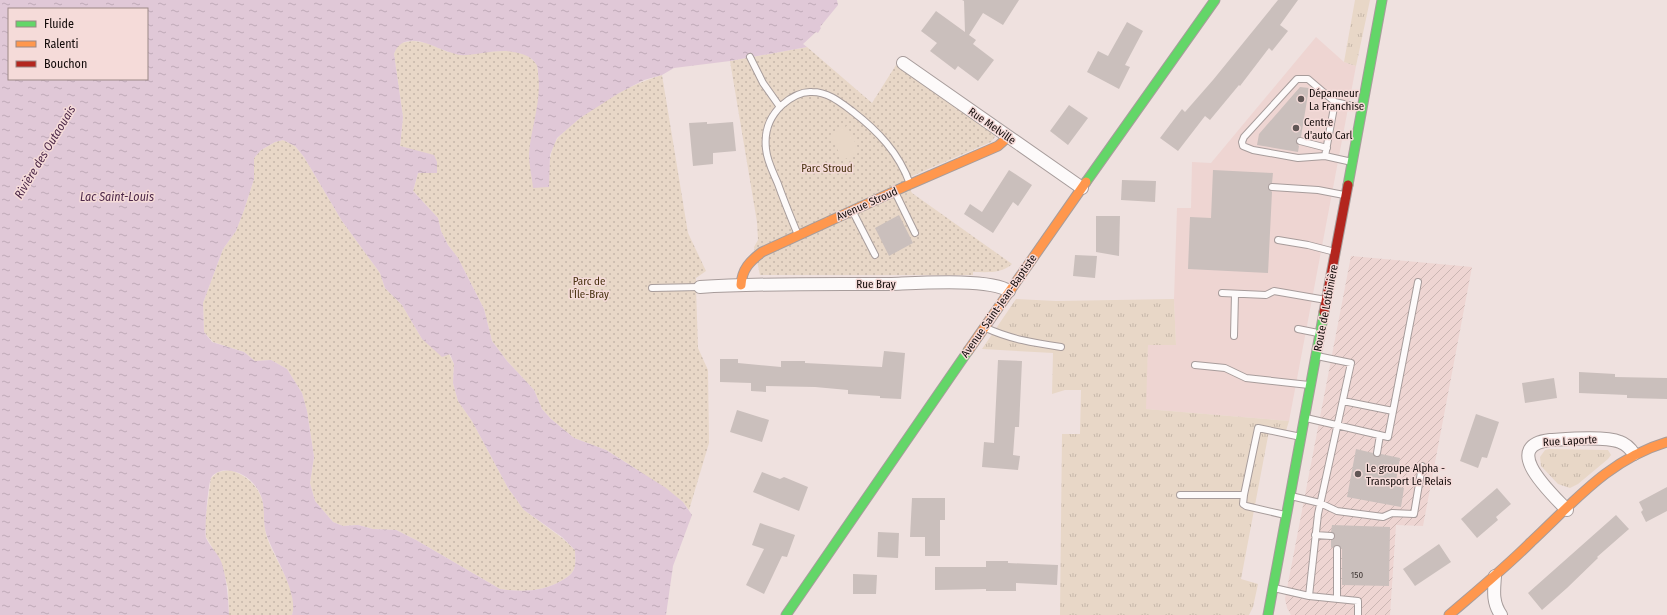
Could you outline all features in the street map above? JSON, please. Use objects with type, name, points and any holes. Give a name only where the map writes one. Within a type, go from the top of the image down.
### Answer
[{"type":"street","name":"Avenue Saint-Jean-Baptiste","points":[[786,615],[984,327],[1215,0]]},
{"type":"street","name":"Route de Lotbinière","points":[[1268,615],[1382,0]]},
{"type":"street","name":"Rue Melville","points":[[902,63],[1082,188]]},
{"type":"street","name":"Avenue Stroud","points":[[741,284],[742,272],[750,260],[762,252],[894,191],[998,146],[1008,137]]},
{"type":"street","name":"Rue Bray","points":[[700,287],[741,284],[986,284],[997,285],[1010,290]]},
{"type":"street","name":"Rue Laporte","points":[[1567,510],[1539,481],[1529,463],[1529,453],[1535,444],[1541,441],[1550,440],[1606,439],[1627,445],[1634,454]]},
{"type":"street","points":[[1449,615],[1495,576],[1611,469],[1634,454],[1657,444],[1667,442]]},
{"type":"street","points":[[1495,576],[1494,597],[1501,615]]},
{"type":"lane","points":[[750,57],[763,83],[780,107]]},
{"type":"lane","points":[[1352,162],[1325,156],[1298,158],[1253,150],[1243,146],[1242,142],[1249,132],[1297,78],[1308,79],[1334,102],[1362,108]]},
{"type":"lane","points":[[798,235],[768,160],[766,150],[766,132],[768,125],[775,112],[793,97],[807,92],[819,93],[833,97],[867,123],[884,140],[902,166],[910,184]]},
{"type":"lane","points":[[1325,156],[1334,102]]},
{"type":"lane","points":[[1300,141],[1326,148]]},
{"type":"lane","points":[[1272,187],[1318,190],[1346,196]]},
{"type":"lane","points":[[894,191],[915,233]]},
{"type":"lane","points":[[852,210],[875,255]]},
{"type":"lane","points":[[1278,240],[1336,252]]},
{"type":"lane","points":[[1305,418],[1388,437],[1418,282]]},
{"type":"lane","points":[[652,288],[700,287]]},
{"type":"lane","points":[[1222,293],[1266,295],[1274,291],[1327,300]]},
{"type":"lane","points":[[1234,336],[1235,294]]},
{"type":"lane","points":[[984,327],[1001,335],[1017,340],[1061,347]]},
{"type":"lane","points":[[1298,329],[1321,333]]},
{"type":"lane","points":[[1309,596],[1315,535],[1320,503],[1352,363],[1317,356]]},
{"type":"lane","points":[[1195,365],[1225,368],[1246,378],[1311,385]]},
{"type":"lane","points":[[1343,401],[1393,411]]},
{"type":"lane","points":[[1287,515],[1246,506],[1243,504],[1244,495],[1258,428],[1301,437]]},
{"type":"lane","points":[[1377,453],[1380,435]]},
{"type":"lane","points":[[1291,496],[1320,503],[1336,511],[1383,518],[1392,513],[1414,514],[1422,466]]},
{"type":"lane","points":[[1180,495],[1244,495]]},
{"type":"lane","points":[[1315,535],[1331,536]]},
{"type":"lane","points":[[1337,548],[1337,599]]},
{"type":"lane","points":[[1273,588],[1309,596],[1358,602],[1358,615]]},
{"type":"shaded area","points":[[1316,37],[1344,62],[1356,66],[1289,421],[1145,409],[1148,345],[1176,345],[1174,299],[1177,208],[1191,208],[1192,162],[1211,163]]},
{"type":"shaded area","points":[[1351,256],[1472,267],[1423,526],[1396,525],[1390,615],[1291,615],[1287,608],[1285,599]]},
{"type":"green space","points":[[1355,0],[1370,0],[1356,66],[1344,62]]},
{"type":"green space","name":"Parc de l'Île-Bray","points":[[413,41],[427,43],[448,52],[512,51],[527,55],[537,64],[539,101],[529,156],[549,187],[549,168],[552,150],[557,139],[568,128],[589,111],[624,90],[662,75],[688,233],[706,271],[696,278],[696,288],[698,348],[708,370],[709,443],[689,510],[683,502],[633,467],[606,450],[574,438],[551,419],[542,409],[534,390],[507,361],[492,341],[484,309],[458,258],[448,245],[441,231],[438,218],[413,191],[418,173],[437,173],[413,150],[400,146],[403,117],[394,54],[396,48],[401,43]]},
{"type":"green space","name":"Parc Stroud","points":[[807,47],[872,103],[896,65],[994,133],[995,137],[991,142],[905,179],[912,193],[1012,264],[999,271],[973,272],[973,275],[760,275],[754,247],[758,240],[757,222],[730,61]]},
{"type":"green space","points":[[847,126],[860,152],[843,160],[830,135]]},
{"type":"green space","points":[[283,140],[295,146],[304,157],[342,221],[380,273],[385,288],[402,305],[422,339],[449,354],[454,364],[453,383],[458,401],[472,421],[508,488],[524,510],[562,538],[575,550],[575,566],[572,573],[566,578],[554,585],[539,589],[516,591],[500,589],[396,530],[373,529],[358,525],[343,526],[333,522],[315,501],[310,483],[314,457],[307,411],[302,393],[287,369],[271,360],[255,361],[244,352],[213,342],[204,332],[203,303],[223,249],[236,231],[244,210],[254,179],[254,158],[261,150],[275,142]]},
{"type":"green space","points":[[1016,299],[1056,301],[1174,299],[1176,345],[1148,345],[1146,409],[1289,421],[1285,434],[1269,431],[1241,579],[1258,584],[1253,607],[1249,615],[1060,615],[1062,434],[1080,434],[1081,390],[1065,390],[1052,394],[1053,353],[982,349]]},
{"type":"green space","points":[[1545,450],[1608,450],[1611,455],[1578,484],[1570,488],[1558,484],[1541,466],[1540,457]]},
{"type":"green space","points":[[229,470],[248,479],[256,487],[263,501],[266,534],[289,585],[292,595],[292,615],[229,615],[228,588],[221,562],[206,537],[205,522],[211,478],[218,472]]},
{"type":"water","name":"Lac Saint-Louis","points":[[0,0],[837,0],[838,5],[820,27],[821,28],[818,33],[816,32],[803,44],[807,47],[730,61],[674,68],[662,75],[644,80],[619,93],[580,118],[557,138],[550,155],[549,187],[533,188],[530,167],[530,144],[539,94],[538,67],[532,59],[523,54],[507,51],[460,55],[425,43],[413,41],[407,41],[402,44],[397,48],[394,54],[403,117],[400,146],[434,155],[437,162],[437,173],[418,173],[413,191],[438,218],[441,231],[448,245],[458,258],[484,309],[492,341],[507,361],[534,390],[542,409],[551,419],[574,438],[606,450],[666,488],[683,502],[692,515],[673,566],[666,615],[292,615],[292,597],[285,575],[267,536],[261,496],[255,485],[245,476],[234,471],[221,471],[214,474],[210,482],[206,518],[206,538],[222,564],[228,595],[229,615],[0,615]],"holes":[[[283,140],[295,146],[304,157],[342,221],[380,273],[385,288],[402,305],[422,339],[442,357],[450,354],[454,364],[453,383],[458,401],[472,421],[508,488],[524,510],[562,537],[575,550],[575,566],[572,573],[566,578],[554,585],[539,589],[524,591],[500,589],[396,530],[373,529],[358,525],[343,526],[333,522],[315,501],[310,483],[314,457],[307,411],[302,393],[287,369],[271,360],[255,361],[244,352],[212,342],[204,332],[203,303],[223,249],[236,231],[244,210],[254,179],[254,158],[261,150],[275,142]]]},
{"type":"building","points":[[962,0],[1019,0],[1003,25],[983,13],[969,35],[976,40],[973,44],[994,60],[978,81],[958,66],[955,70],[930,51],[937,43],[921,31],[936,11],[965,32],[964,1]]},
{"type":"building","points":[[1278,0],[1298,0],[1280,25],[1288,31],[1272,51],[1269,48],[1240,86],[1239,85],[1210,120],[1205,116],[1178,151],[1160,138],[1182,109],[1185,112],[1213,80]]},
{"type":"building","points":[[1127,22],[1143,31],[1125,65],[1130,67],[1119,89],[1087,72],[1098,51],[1108,56]]},
{"type":"building","points":[[1300,87],[1309,88],[1301,137],[1297,138],[1296,140],[1299,146],[1298,152],[1257,145],[1259,134]]},
{"type":"building","points":[[1069,105],[1088,118],[1068,145],[1050,131]]},
{"type":"building","points":[[707,122],[707,124],[733,122],[736,151],[713,153],[713,164],[693,166],[689,123]]},
{"type":"building","points":[[1009,170],[1032,185],[1018,206],[1013,202],[993,233],[964,214],[970,204],[982,212]]},
{"type":"building","points":[[1213,170],[1273,173],[1272,183],[1269,184],[1268,187],[1272,192],[1268,273],[1188,269],[1190,217],[1211,218]]},
{"type":"building","points":[[1122,180],[1156,181],[1155,202],[1121,200]]},
{"type":"building","points":[[899,215],[913,243],[889,256],[875,228]]},
{"type":"building","points":[[1096,216],[1120,216],[1119,256],[1096,252]]},
{"type":"building","points":[[1075,255],[1097,256],[1095,278],[1073,276]]},
{"type":"building","points":[[884,351],[905,353],[901,399],[848,394],[848,390],[815,387],[766,386],[766,392],[751,391],[751,383],[720,382],[720,359],[738,359],[738,363],[781,367],[781,361],[805,361],[805,363],[882,367]]},
{"type":"building","points":[[998,360],[1022,361],[1019,427],[1015,427],[1013,455],[1020,456],[1018,470],[982,467],[984,442],[994,443]]},
{"type":"building","points":[[1579,372],[1615,374],[1615,377],[1667,378],[1667,399],[1627,398],[1627,395],[1579,393]]},
{"type":"building","points":[[1554,378],[1557,398],[1525,403],[1522,383]]},
{"type":"building","points":[[737,410],[769,420],[762,442],[730,432]]},
{"type":"building","points":[[1476,414],[1499,422],[1487,458],[1482,457],[1478,468],[1460,461]]},
{"type":"building","points":[[1356,449],[1373,453],[1376,457],[1379,457],[1381,454],[1400,458],[1395,486],[1404,488],[1401,507],[1347,497]]},
{"type":"building","points":[[762,472],[780,479],[784,477],[808,487],[799,511],[753,492]]},
{"type":"building","points":[[1667,487],[1667,511],[1646,522],[1641,512],[1643,510],[1639,502]]},
{"type":"building","points":[[1497,488],[1511,504],[1496,517],[1498,520],[1477,538],[1461,519]]},
{"type":"building","points":[[912,498],[945,498],[945,520],[940,520],[940,556],[925,556],[925,537],[910,537]]},
{"type":"building","points":[[1616,515],[1629,529],[1597,557],[1598,558],[1567,588],[1542,610],[1528,593]]},
{"type":"building","points":[[760,523],[795,535],[787,557],[782,556],[764,594],[746,585],[764,549],[752,545]]},
{"type":"building","points":[[1332,525],[1390,527],[1389,586],[1342,585],[1342,549],[1337,545],[1331,548],[1331,540],[1334,539],[1335,536],[1331,532]]},
{"type":"building","points":[[878,532],[899,533],[898,558],[877,557]]},
{"type":"building","points":[[1439,544],[1451,562],[1415,586],[1403,569]]},
{"type":"building","points":[[986,561],[1008,561],[1008,563],[1058,565],[1057,585],[1016,583],[1016,591],[986,591],[986,589],[935,590],[935,567],[986,567]]},
{"type":"building","points":[[853,574],[877,575],[876,594],[853,594]]},
{"type":"traffic: fast","points":[[1086,182],[1215,0]]},
{"type":"traffic: fast","points":[[1348,185],[1382,0]]},
{"type":"traffic: fast","points":[[1268,615],[1324,312]]},
{"type":"traffic: fast","points":[[786,615],[968,351]]},
{"type":"traffic: slow","points":[[741,285],[743,274],[747,266],[762,252],[906,186],[998,146],[1008,137]]},
{"type":"traffic: slow","points":[[968,351],[1086,182]]},
{"type":"traffic: slow","points":[[1449,615],[1511,561],[1593,483],[1627,459],[1667,442]]},
{"type":"traffic: jam","points":[[1324,312],[1348,185]]},
{"type":"place","name":"Dépanneur La Franchise","points":[[1301,99]]},
{"type":"place","name":"Centre d'auto Carl","points":[[1296,128]]},
{"type":"place","name":"Le groupe Alpha - Transport Le Relais","points":[[1358,474]]},
{"type":"water label","name":"Rivière des Outaouais","points":[[45,152]]}]
